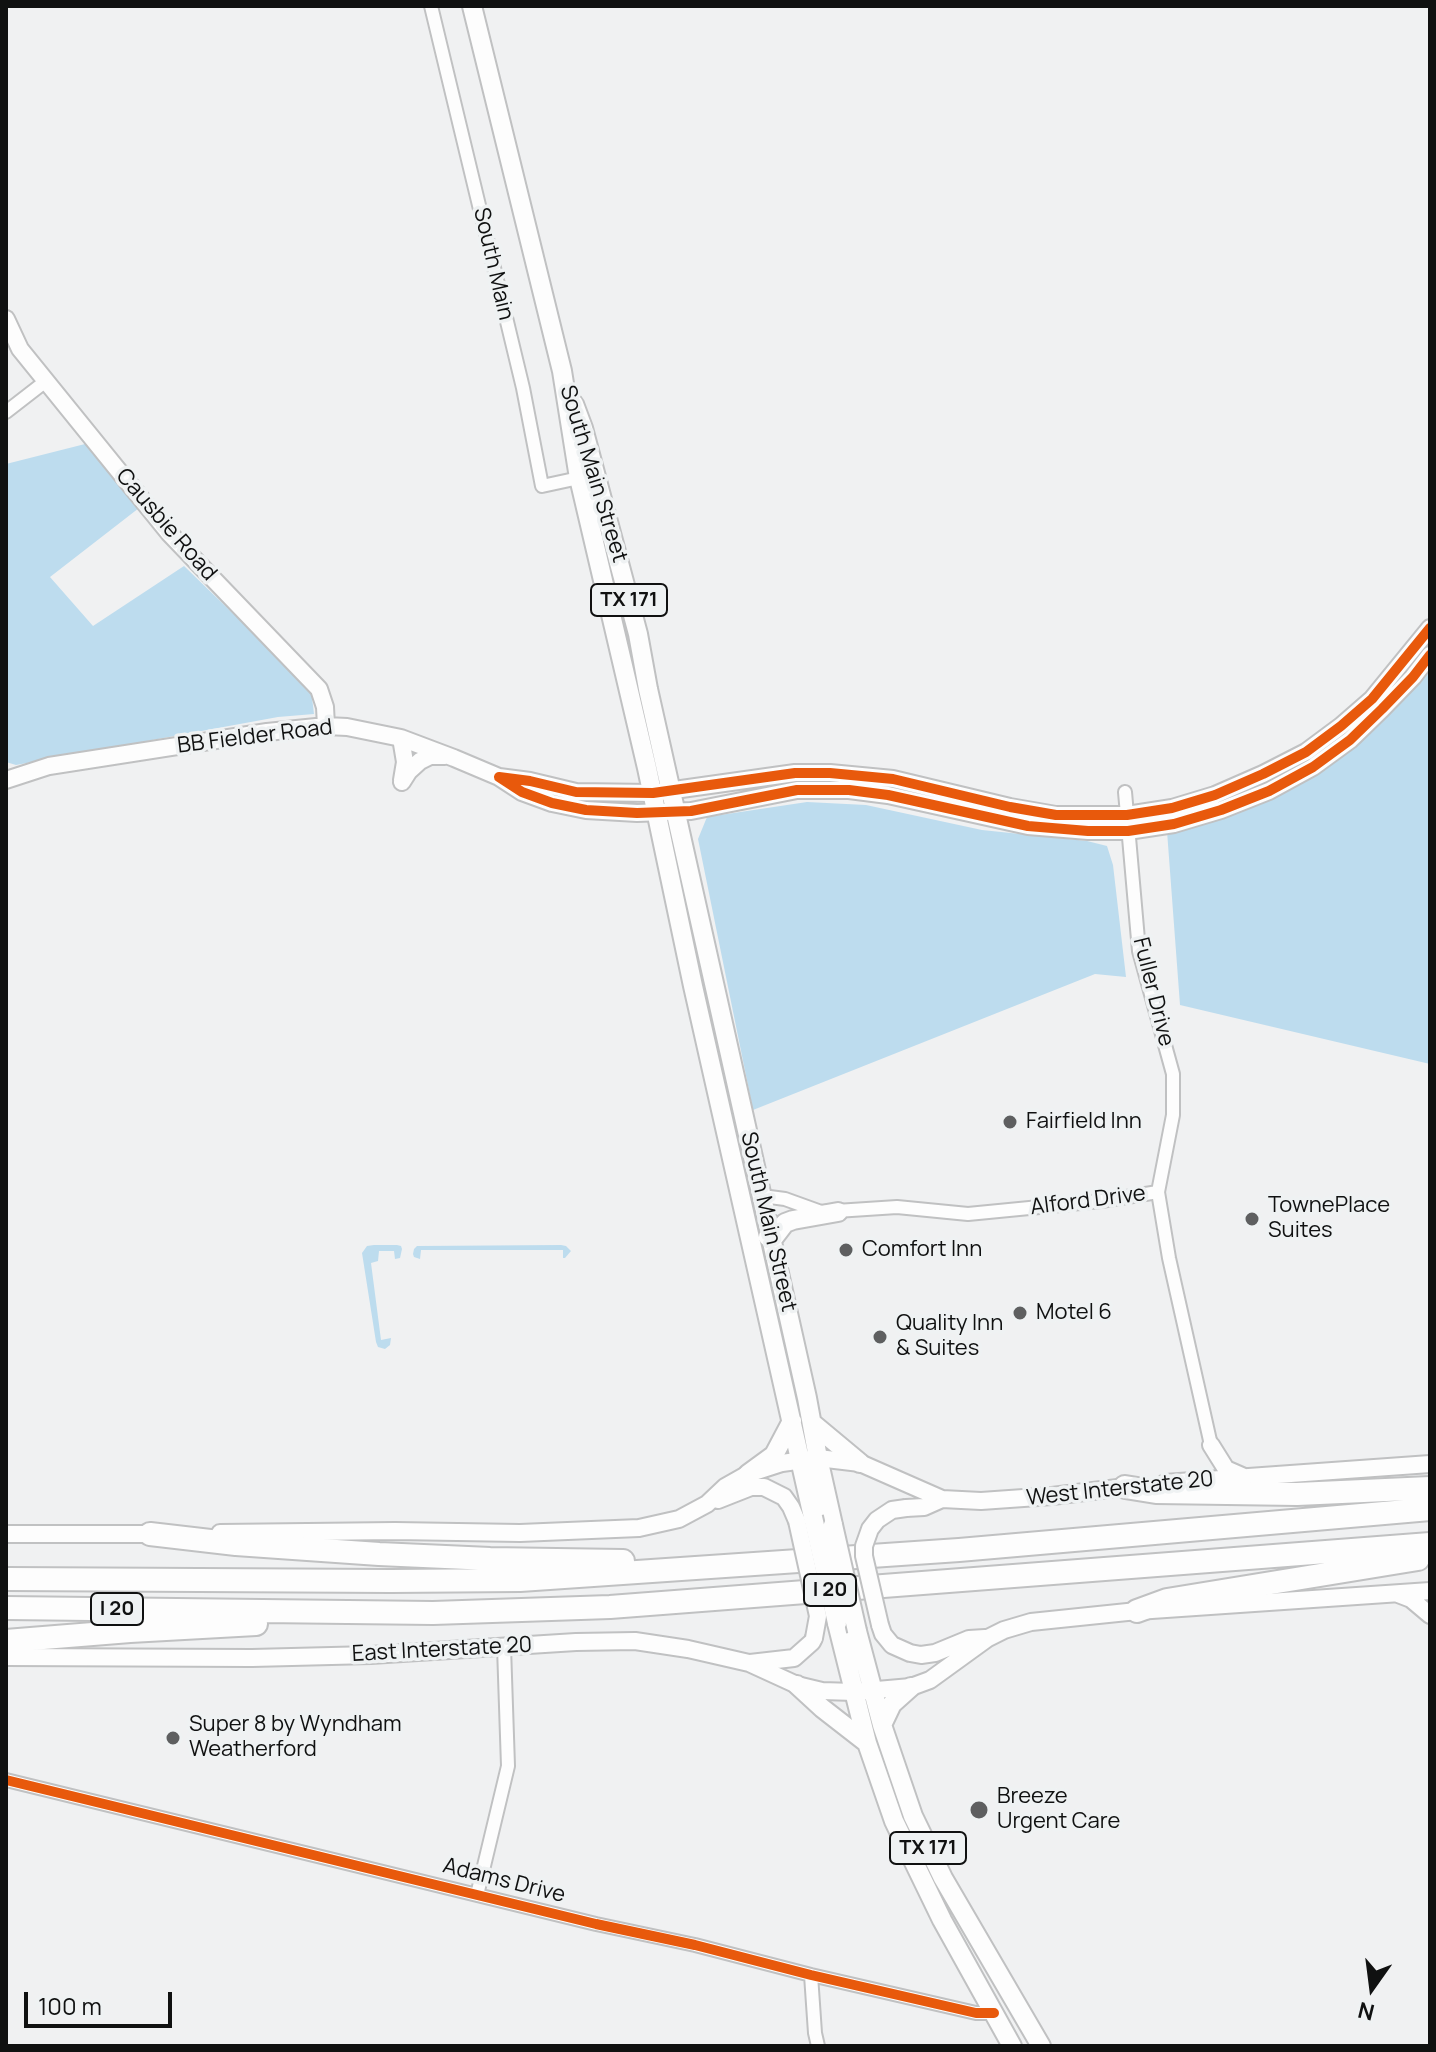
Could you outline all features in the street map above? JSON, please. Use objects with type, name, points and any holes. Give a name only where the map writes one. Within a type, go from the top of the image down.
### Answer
[{"type":"highway","points":[[1125,1487],[1156,1492],[1297,1494],[1430,1488]]},
{"type":"highway","name":"I 20","points":[[6,1579],[491,1580],[959,1550],[1430,1509]]},
{"type":"highway","points":[[150,1534],[236,1544],[379,1554],[623,1561],[667,1571]]},
{"type":"highway","name":"I 20","points":[[6,1608],[433,1613],[610,1607],[1430,1544]]},
{"type":"highway","points":[[1137,1611],[1167,1600],[1430,1557]]},
{"type":"highway","points":[[6,1641],[185,1627],[310,1622],[336,1613]]},
{"type":"main road","name":"South Main Street","points":[[472,6],[562,371],[579,478],[662,792],[676,812],[812,1423],[810,1459],[814,1518],[862,1691],[867,1743],[907,1849],[942,1920],[1012,2046]]},
{"type":"main road","name":"Causbie Road","points":[[6,319],[20,349],[169,533],[319,689],[325,707],[326,726]]},
{"type":"main road","name":"South Main Street","points":[[562,371],[583,428],[638,634],[662,792],[657,813],[792,1421],[810,1459]]},
{"type":"main road","points":[[499,777],[522,792],[552,803],[586,810],[676,812],[797,790],[849,790],[888,795],[1028,826],[1088,831],[1128,823],[1215,795],[1306,752],[1372,699],[1430,628]]},
{"type":"main road","points":[[499,777],[576,792],[662,792],[795,773],[830,773],[893,779],[1056,815],[1128,823],[1174,824],[1269,791],[1313,767],[1350,740],[1413,677],[1430,655]]},
{"type":"main road","name":"BB Fielder Road","points":[[6,780],[49,766],[267,732],[326,726],[401,738],[499,777]]},
{"type":"main road","points":[[401,738],[405,762],[402,782],[414,766],[430,756],[454,758]]},
{"type":"main road","points":[[732,1161],[755,1192],[762,1196]]},
{"type":"main road","points":[[742,1206],[752,1208],[761,1231],[772,1240],[785,1223],[838,1212]]},
{"type":"main road","points":[[707,1504],[725,1487],[774,1455],[792,1421]]},
{"type":"main road","points":[[812,1423],[860,1463]]},
{"type":"main road","points":[[1211,1445],[1226,1469],[1243,1477]]},
{"type":"main road","points":[[1195,1480],[1208,1469],[1211,1445]]},
{"type":"main road","points":[[748,1474],[782,1463],[810,1459]]},
{"type":"main road","name":"West Interstate 20","points":[[810,1459],[860,1463],[942,1499],[981,1501],[1195,1480],[1430,1464]]},
{"type":"main road","points":[[6,1534],[520,1533],[639,1528],[679,1519],[751,1487],[764,1487],[784,1497],[791,1507],[814,1518],[818,1616],[812,1642],[794,1658],[749,1663]]},
{"type":"main road","points":[[942,1499],[924,1507],[892,1510],[881,1516],[870,1529],[865,1540],[864,1556],[880,1625],[892,1645],[921,1655],[935,1653],[969,1639],[988,1638]]},
{"type":"main road","points":[[862,1691],[911,1687],[930,1680],[988,1638],[1031,1622],[1137,1611],[1430,1591]]},
{"type":"main road","points":[[1396,1593],[1411,1599],[1430,1615]]},
{"type":"main road","name":"East Interstate 20","points":[[6,1657],[371,1655],[635,1641],[749,1663],[797,1685],[822,1691],[862,1691]]},
{"type":"main road","points":[[797,1685],[867,1743]]},
{"type":"main road","points":[[882,1725],[892,1704],[911,1687]]},
{"type":"main road","name":"South Main Street","points":[[862,1691],[882,1725],[927,1848],[1041,2046]]},
{"type":"main road","points":[[994,2013],[1015,2019],[1032,2046]]},
{"type":"street","name":"South Main","points":[[431,6],[523,388],[542,486],[579,478]]},
{"type":"street","points":[[6,412],[46,381]]},
{"type":"street","name":"Fuller Drive","points":[[1125,792],[1139,951],[1173,1074],[1173,1115],[1158,1192]]},
{"type":"street","name":"Alford Drive","points":[[762,1196],[785,1199],[821,1212],[897,1207],[968,1214],[1158,1192],[1169,1258],[1211,1445]]},
{"type":"street","points":[[477,1895],[508,1766],[504,1647]]},
{"type":"street","name":"Adams Drive","points":[[6,1780],[811,1975],[976,2013],[994,2013]]},
{"type":"street","points":[[811,1975],[818,2046]]},
{"type":"shaded area","points":[[89,443],[139,508],[50,577],[93,626],[184,566],[311,689],[314,714],[278,717],[16,765],[6,762],[6,464]]},
{"type":"shaded area","points":[[1430,665],[1430,1064],[1180,1005],[1167,831],[1292,784]]},
{"type":"shaded area","points":[[807,802],[866,805],[982,830],[1087,841],[1107,846],[1113,865],[1126,977],[1095,974],[753,1110],[698,839],[707,817]]},
{"type":"shaded area","points":[[397,1245],[402,1249],[400,1258],[395,1259],[394,1251],[379,1251],[378,1261],[371,1263],[381,1340],[391,1338],[390,1345],[385,1349],[378,1347],[376,1342],[362,1253],[367,1246]]},
{"type":"shaded area","points":[[561,1245],[571,1251],[565,1258],[563,1250],[421,1250],[420,1259],[413,1254],[417,1246]]},
{"type":"cycle path","points":[[1430,628],[1372,699],[1306,752],[1215,795],[1172,808],[1127,815],[1056,815],[893,779],[830,773],[795,773],[653,793],[576,792],[499,777],[522,792],[552,803],[586,810],[637,813],[691,811],[797,790],[849,790],[888,795],[1028,826],[1128,831],[1174,824],[1221,810],[1269,791],[1313,767],[1350,740],[1413,677],[1430,655]]},
{"type":"cycle path","points":[[6,1780],[811,1975],[976,2013],[994,2013]]},
{"type":"place","name":"Fairfield Inn","points":[[1010,1122]]},
{"type":"place","name":"TownePlace Suites","points":[[1252,1219]]},
{"type":"place","name":"Comfort Inn","points":[[846,1250]]},
{"type":"place","name":"Motel 6","points":[[1020,1313]]},
{"type":"place","name":"Quality Inn & Suites","points":[[880,1337]]},
{"type":"place","name":"Super 8 by Wyndham Weatherford","points":[[173,1738]]},
{"type":"place","name":"Breeze Urgent Care","points":[[979,1810]]}]
